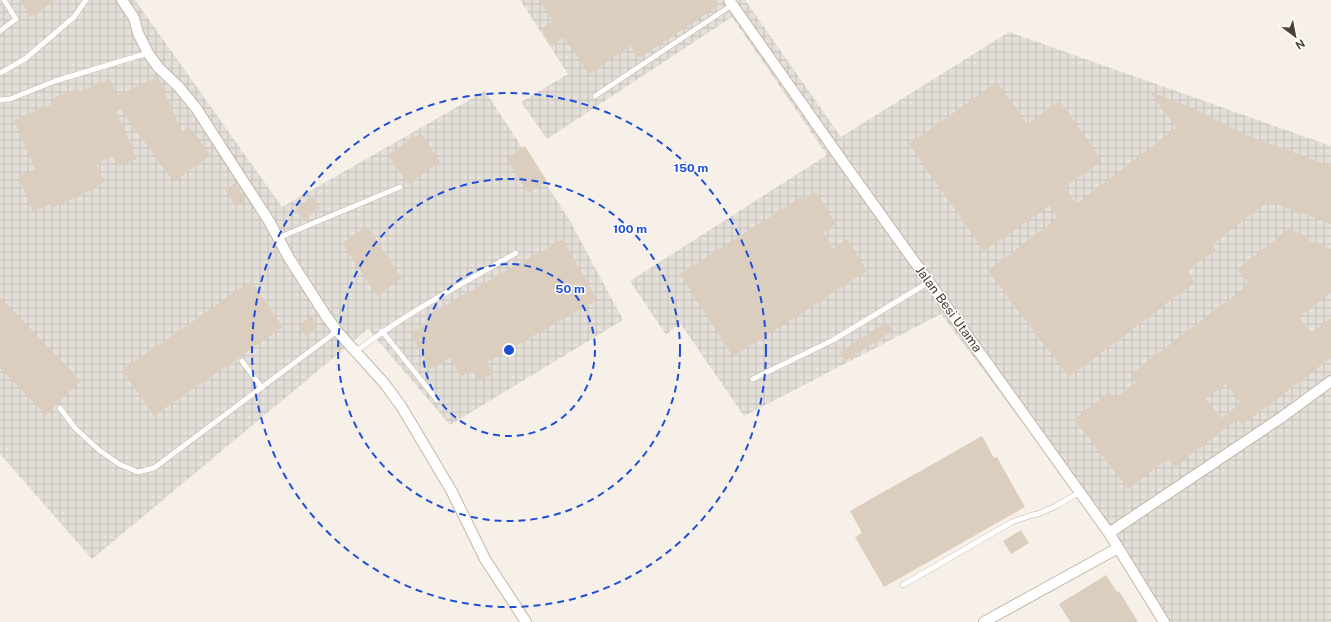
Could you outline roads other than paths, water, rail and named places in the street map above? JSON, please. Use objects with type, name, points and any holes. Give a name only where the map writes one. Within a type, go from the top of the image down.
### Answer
[{"type":"street","points":[[122,0],[134,18],[138,33],[148,53],[158,67],[178,86],[196,108],[269,221],[289,258],[337,331],[384,383],[401,406],[451,490],[485,559],[526,622]]},
{"type":"street","name":"Jalan Besi Utama","points":[[731,2],[1109,533],[1164,622]]},
{"type":"street","points":[[1109,533],[1282,416],[1331,380]]},
{"type":"street","points":[[984,622],[1118,548]]},
{"type":"lane","points":[[0,31],[16,19],[4,0]]},
{"type":"lane","points":[[0,73],[25,60],[74,17],[86,0]]},
{"type":"lane","points":[[595,96],[731,2]]},
{"type":"lane","points":[[0,100],[10,99],[55,81],[148,53]]},
{"type":"lane","points":[[278,238],[400,187]]},
{"type":"lane","points":[[355,352],[382,331],[424,305],[516,253]]},
{"type":"lane","points":[[753,378],[832,340],[929,282]]},
{"type":"lane","points":[[60,408],[74,428],[99,450],[119,464],[138,472],[154,468],[337,331]]},
{"type":"lane","points":[[382,331],[437,400]]},
{"type":"lane","points":[[242,361],[262,388]]},
{"type":"lane","points":[[903,585],[1012,522],[1038,514],[1056,506],[1080,492]]}]
